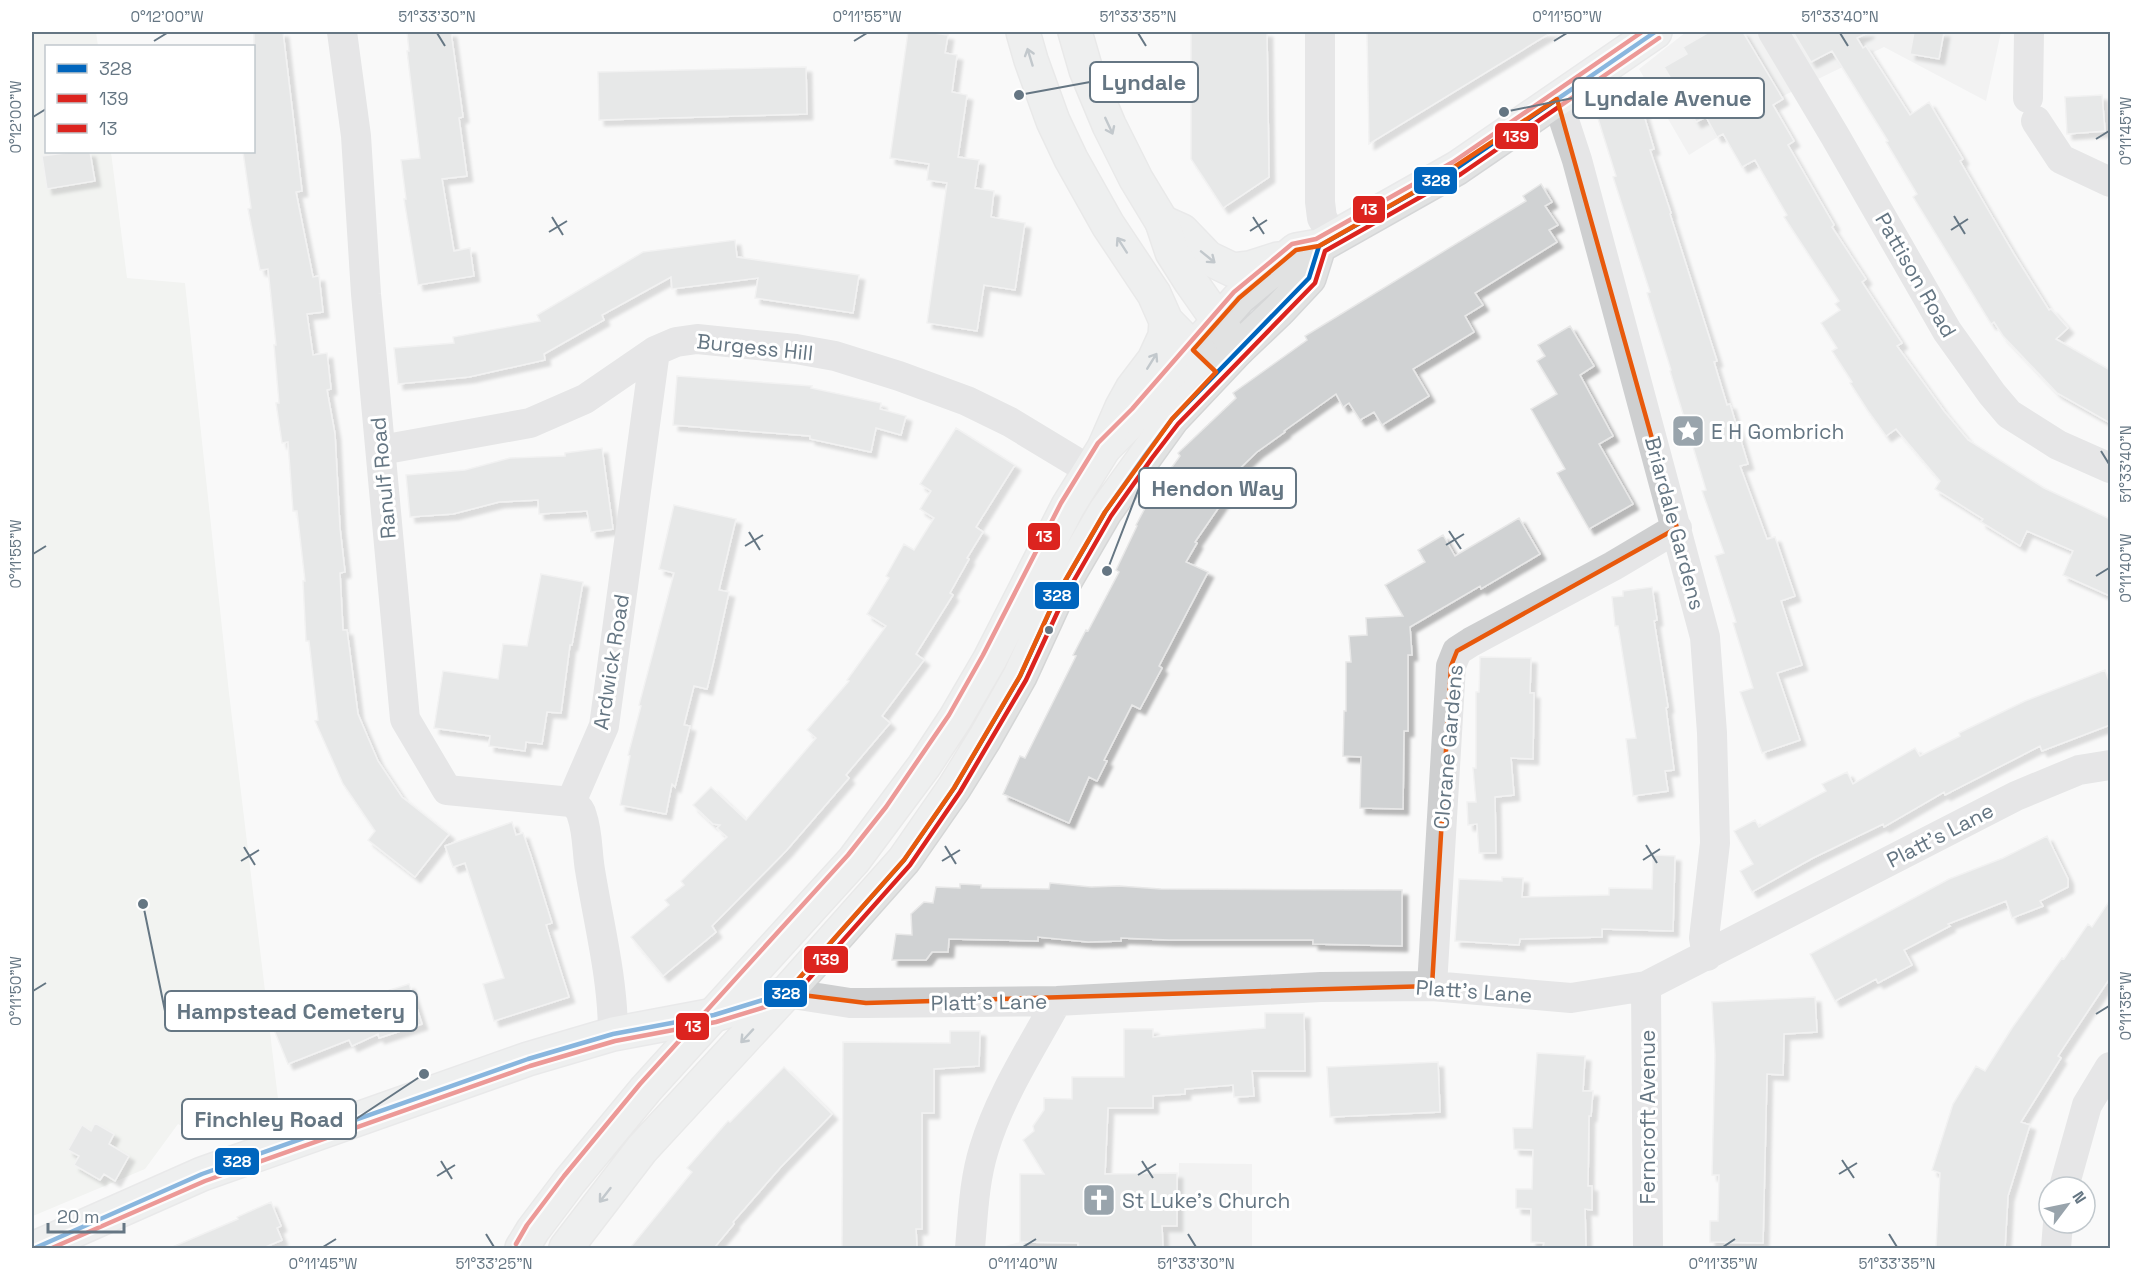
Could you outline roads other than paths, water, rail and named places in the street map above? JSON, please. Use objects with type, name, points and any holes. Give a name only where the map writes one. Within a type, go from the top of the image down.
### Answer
[{"type":"main road","points":[[1023,32],[1049,111],[1071,159],[1108,225],[1154,294],[1166,321],[1193,350],[1227,361]]},
{"type":"main road","points":[[1075,32],[1086,70],[1109,125],[1162,222],[1172,252],[1218,322],[1227,361]]},
{"type":"main road","points":[[1097,459],[1239,298],[1316,245],[1457,168],[1655,32]]},
{"type":"main road","points":[[1162,222],[1182,231],[1208,258],[1233,270],[1250,268],[1316,245]]},
{"type":"main road","points":[[566,1248],[642,1149],[904,861],[954,788],[1014,686],[1058,592],[1105,512],[1172,419],[1309,278],[1316,245]]},
{"type":"main road","points":[[522,1248],[564,1189],[639,1097],[854,860],[924,766],[955,719],[990,658],[1068,506],[1097,459],[1127,398],[1154,360],[1165,336],[1166,321]]},
{"type":"main road","points":[[35,1248],[202,1174],[528,1059],[613,1034],[714,1015],[786,993]]},
{"type":"street","name":"Ranulf Road","points":[[342,32],[356,136],[366,294],[405,719],[447,790],[571,802]]},
{"type":"street","points":[[1316,245],[1322,218],[1320,202],[1320,32]]},
{"type":"street","name":"Pattison Road","points":[[1773,32],[1947,331],[1992,394],[2009,414],[2058,445],[2110,468]]},
{"type":"street","points":[[2029,32],[2032,109],[2061,159],[2110,182]]},
{"type":"street","name":"Briardale Gardens","points":[[1557,99],[1577,160],[1705,637],[1712,733],[1715,843],[1704,938],[1707,956]]},
{"type":"street","name":"Burgess Hill","points":[[381,450],[530,423],[585,399],[656,351],[676,342],[697,339],[796,349],[835,356],[900,376],[967,401],[1097,459]]},
{"type":"street","name":"Ardwick Road","points":[[571,802],[604,726],[656,351]]},
{"type":"street","name":"Clorane Gardens","points":[[1432,986],[1451,666],[1458,651],[1485,633],[1613,566],[1677,528]]},
{"type":"street","name":"Platt's Lane","points":[[786,993],[850,1003],[1057,1001],[1321,987],[1432,986],[1571,998],[1646,986],[2016,796],[2079,770],[2110,765]]},
{"type":"street","points":[[571,802],[582,813],[585,827],[590,869],[613,999],[613,1034]]},
{"type":"street","name":"Ferncroft Avenue","points":[[1646,986],[1648,1248]]},
{"type":"street","points":[[970,1248],[976,1181],[984,1148],[1003,1100],[1057,1001]]},
{"type":"street","points":[[2067,1175],[2086,1105],[2110,1067]]},
{"type":"place","name":"Lyndale","points":[[1019,95]]},
{"type":"place","name":"Lyndale Avenue","points":[[1504,112]]},
{"type":"place","name":"E H Gombrich","points":[[1688,431]]},
{"type":"place","name":"Hendon Way","points":[[1107,571]]},
{"type":"place","name":"Hampstead Cemetery","points":[[143,904]]},
{"type":"place","name":"Finchley Road","points":[[424,1074]]},
{"type":"place","name":"St Luke's Church","points":[[1099,1200]]}]
